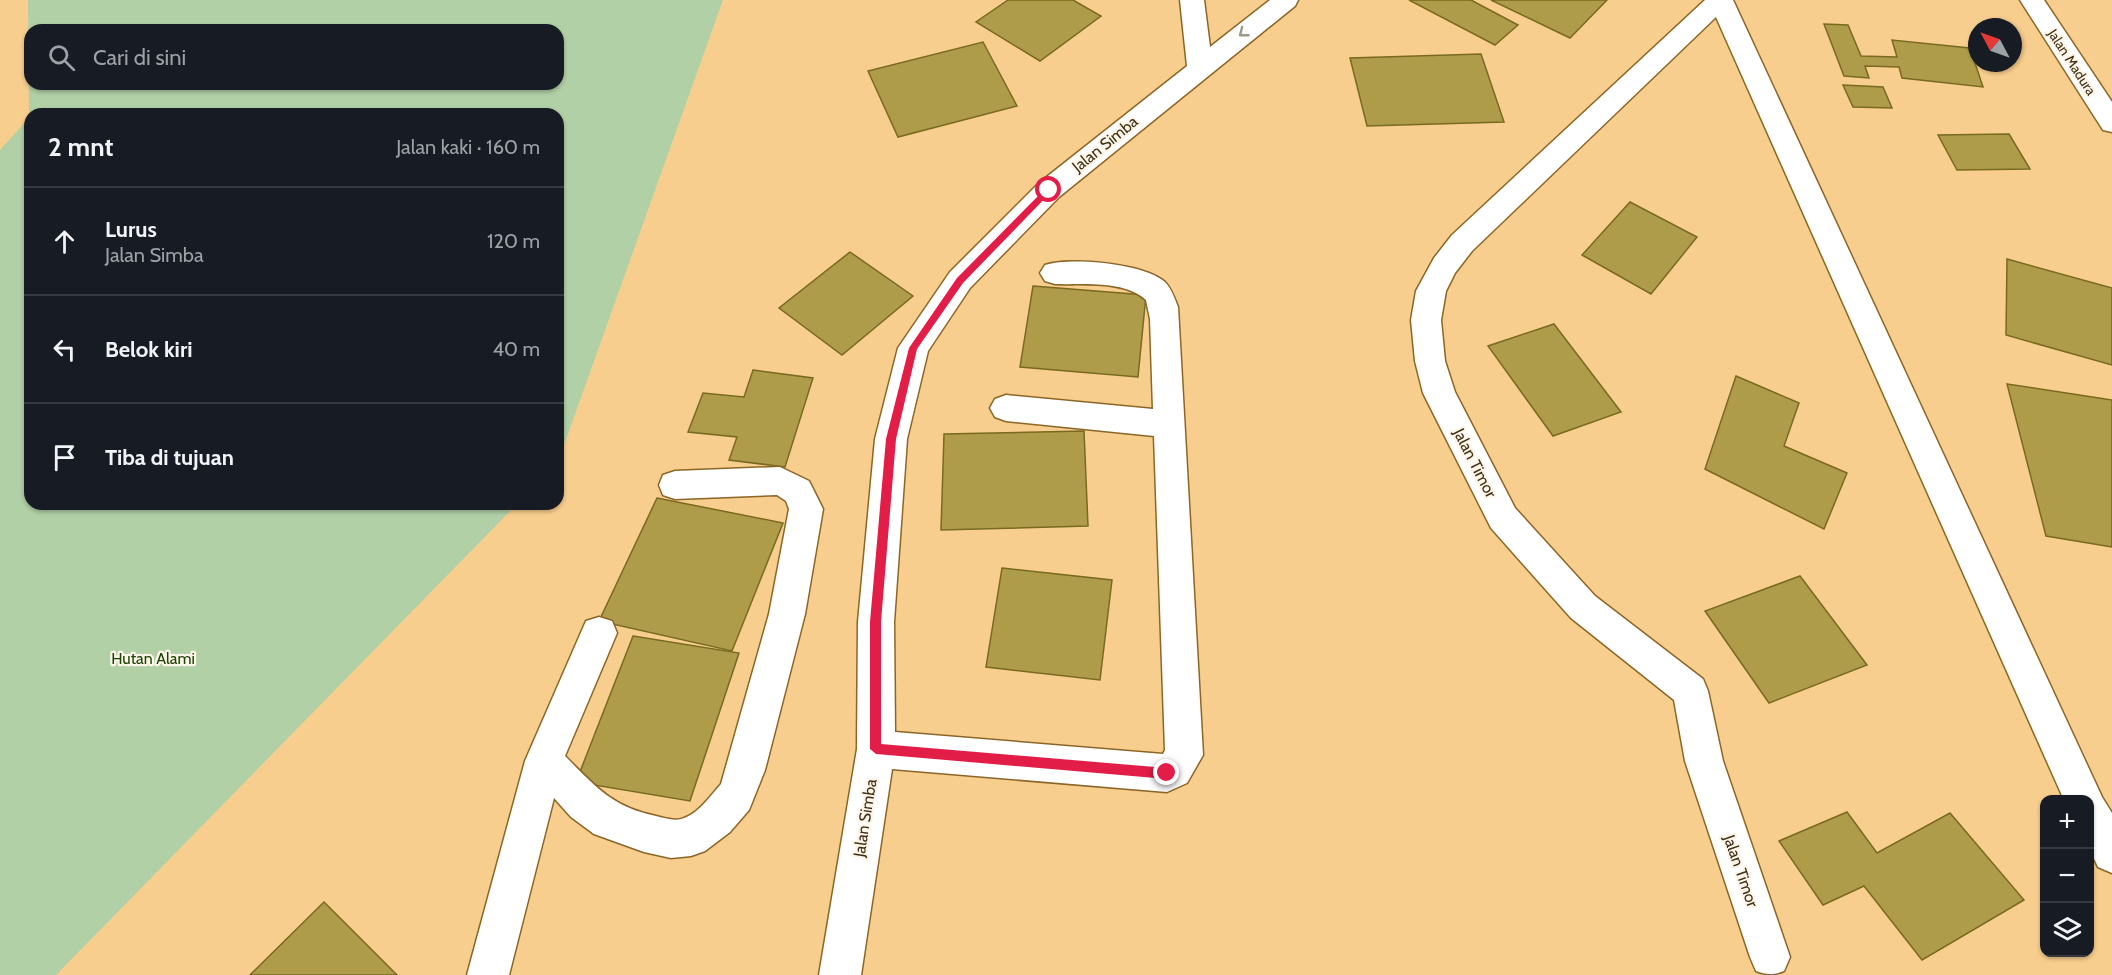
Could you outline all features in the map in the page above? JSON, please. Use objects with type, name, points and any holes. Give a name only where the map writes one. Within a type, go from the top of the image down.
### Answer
[{"type":"street","points":[[1192,0],[1200,67]]},
{"type":"street","name":"Jalan Simba","points":[[840,975],[876,749],[876,622],[891,439],[913,348],[960,280],[1049,190],[1286,0]]},
{"type":"street","points":[[1721,0],[2084,795]]},
{"type":"street","name":"Jalan Timor","points":[[1721,0],[1462,243],[1444,266],[1431,291],[1426,320],[1430,361],[1439,393],[1503,518],[1583,607],[1690,691],[1704,761],[1770,957]]},
{"type":"street","name":"Jalan Madura","points":[[2032,0],[2112,123]]},
{"type":"street","points":[[876,749],[1167,773],[1174,770],[1184,755],[1165,319],[1161,299],[1153,288],[1114,276],[1055,273]]},
{"type":"street","points":[[1006,408],[1170,424]]},
{"type":"street","points":[[544,760],[585,803],[608,820],[644,833],[671,839],[691,837],[716,818],[735,796],[746,770],[787,614],[806,509],[803,496],[797,488],[780,481],[675,485]]},
{"type":"street","points":[[488,975],[544,760],[599,633]]},
{"type":"street","points":[[2094,816],[2112,853]]},
{"type":"green space","name":"Hutan Alami","points":[[28,0],[723,0],[564,445],[564,108],[29,108],[29,90],[564,90],[564,24],[28,24]]},
{"type":"green space","name":"Hutan Alami","points":[[24,124],[24,510],[511,510],[56,975],[0,975],[0,150]]},
{"type":"building","points":[[1008,0],[1073,0],[1101,16],[1040,61],[976,22]]},
{"type":"building","points":[[1409,0],[1471,0],[1518,25],[1495,45]]},
{"type":"building","points":[[1491,0],[1607,0],[1570,38]]},
{"type":"building","points":[[1824,24],[1848,25],[1861,56],[1897,57],[1892,40],[1968,48],[1968,72],[1978,72],[1983,87],[1902,78],[1899,67],[1865,66],[1869,78],[1844,76]]},
{"type":"building","points":[[983,42],[1017,106],[898,137],[868,71]]},
{"type":"building","points":[[1481,54],[1504,122],[1367,126],[1350,58]]},
{"type":"building","points":[[1843,85],[1883,87],[1892,108],[1853,107]]},
{"type":"building","points":[[2009,134],[2030,169],[1957,170],[1938,135]]},
{"type":"building","points":[[1630,202],[1697,237],[1651,294],[1582,255]]},
{"type":"building","points":[[850,252],[913,296],[842,355],[779,308]]},
{"type":"building","points":[[2007,259],[2112,288],[2112,365],[2006,335]]},
{"type":"building","points":[[1033,286],[1146,295],[1138,377],[1020,367]]},
{"type":"building","points":[[1554,324],[1621,412],[1553,436],[1488,346]]},
{"type":"building","points":[[753,370],[813,378],[785,467],[729,460],[737,437],[688,432],[703,393],[744,397]]},
{"type":"building","points":[[1736,376],[1799,403],[1784,446],[1847,473],[1824,529],[1705,469]]},
{"type":"building","points":[[2007,384],[2112,400],[2112,547],[2046,536]]},
{"type":"building","points":[[1084,431],[1088,526],[941,530],[944,434]]},
{"type":"building","points":[[657,498],[783,523],[732,651],[599,621]]},
{"type":"building","points":[[1002,568],[1112,580],[1100,680],[986,667]]},
{"type":"building","points":[[1800,576],[1867,665],[1769,703],[1705,611]]},
{"type":"building","points":[[633,636],[739,653],[690,801],[576,782]]},
{"type":"building","points":[[1847,812],[1877,853],[1950,813],[2024,900],[1922,960],[1864,886],[1823,905],[1779,841]]},
{"type":"building","points":[[324,902],[397,975],[250,975]]},
{"type":"route","points":[[1049,190],[960,280],[913,348],[891,439],[876,622],[876,749],[1167,773]]}]
